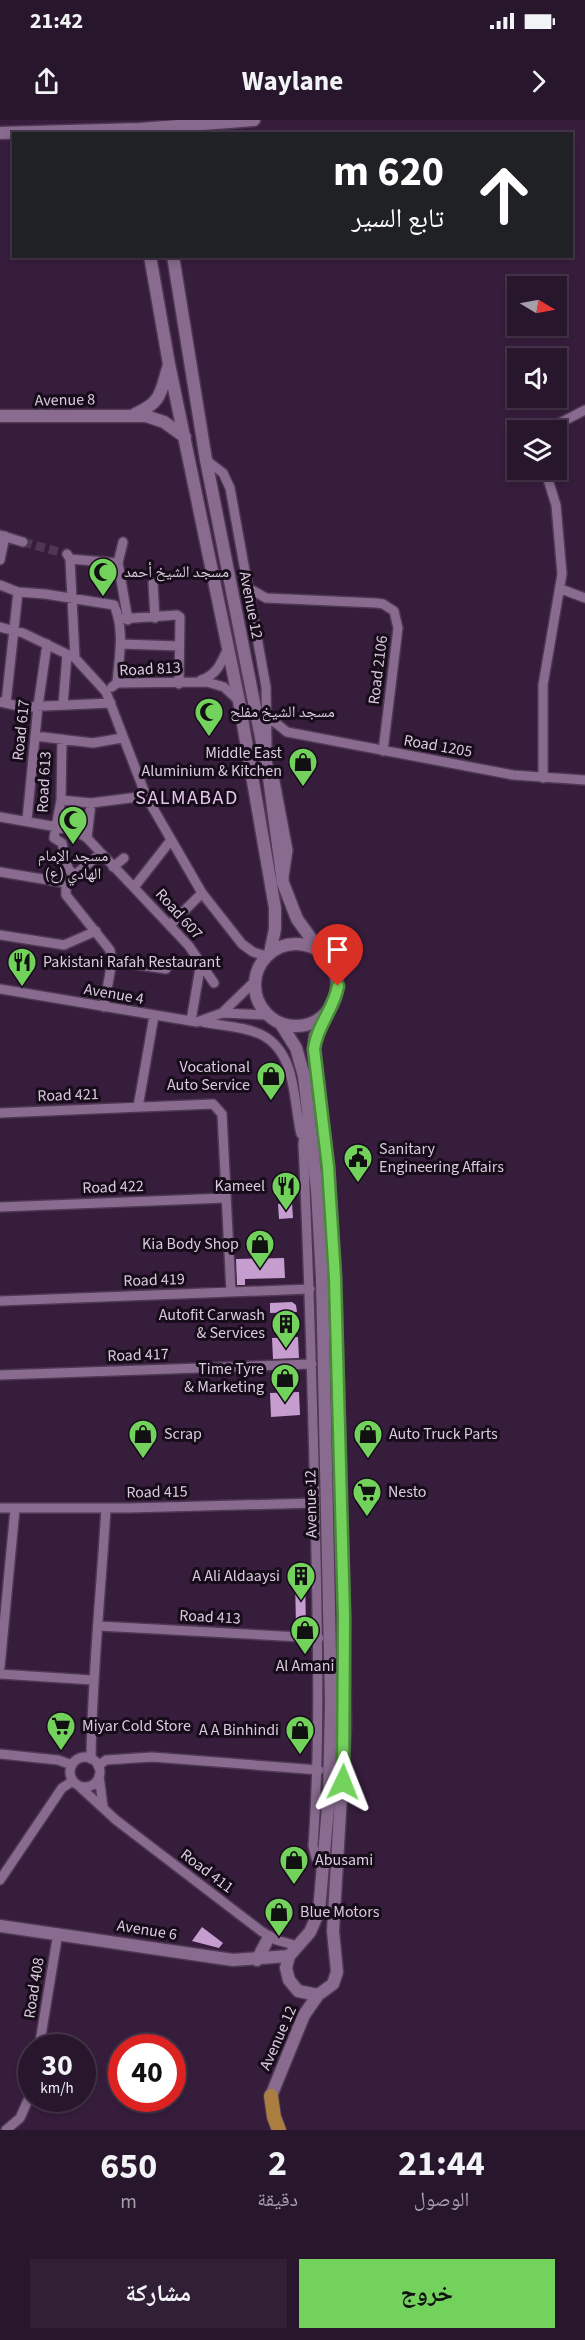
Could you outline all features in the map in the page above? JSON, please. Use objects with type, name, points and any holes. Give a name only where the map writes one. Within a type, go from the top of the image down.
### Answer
[{"type":"main road","points":[[271,2096],[274,2117],[279,2130]]},
{"type":"street","points":[[39,132],[254,120]]},
{"type":"street","points":[[208,132],[220,123]]},
{"type":"street","name":"Avenue 12","points":[[150,258],[169,364],[239,701],[274,908],[275,929],[268,954]]},
{"type":"street","points":[[168,258],[173,293],[181,307]]},
{"type":"street","name":"Avenue 12","points":[[173,258],[206,460],[269,778],[283,883],[297,919],[320,951]]},
{"type":"street","name":"Avenue 8","points":[[131,415],[156,403],[161,394],[169,364]]},
{"type":"street","points":[[566,420],[585,410]]},
{"type":"street","name":"Avenue 8","points":[[0,416],[45,418],[131,415],[164,422],[185,437]]},
{"type":"street","points":[[206,460],[223,473],[231,488],[250,589],[266,687],[267,741],[287,840],[288,859],[283,883]]},
{"type":"street","points":[[543,778],[543,685],[549,641],[561,589],[560,533],[556,505],[548,480]]},
{"type":"street","points":[[0,560],[2,536],[23,542]]},
{"type":"street","points":[[117,683],[124,620],[118,563],[123,542]]},
{"type":"street","points":[[63,705],[71,656],[73,598],[68,556],[118,563]]},
{"type":"street","points":[[153,583],[155,618]]},
{"type":"street","points":[[0,585],[18,592],[113,604],[124,620]]},
{"type":"street","name":"Road 2106","points":[[250,589],[257,595],[270,599],[376,603],[383,604],[394,611],[398,628],[383,751]]},
{"type":"street","points":[[561,589],[585,598]]},
{"type":"street","points":[[18,592],[3,702],[23,706],[111,704]]},
{"type":"street","points":[[254,614],[258,606],[270,599]]},
{"type":"street","points":[[124,620],[177,615],[180,617],[179,684]]},
{"type":"street","points":[[0,627],[14,630],[71,656],[106,692],[146,796],[202,893],[242,944],[253,952],[268,954]]},
{"type":"street","name":"Road 617","points":[[27,820],[38,706],[47,644]]},
{"type":"street","points":[[121,644],[179,646]]},
{"type":"street","name":"Road 813","points":[[106,692],[117,683],[179,684],[198,681],[213,674],[219,668],[228,648]]},
{"type":"street","name":"Road 813","points":[[198,681],[224,687],[239,701]]},
{"type":"street","name":"Road 1205","points":[[267,716],[286,732],[543,778],[585,780]]},
{"type":"street","points":[[267,741],[276,734],[286,732]]},
{"type":"street","points":[[35,736],[93,743],[122,738]]},
{"type":"street","name":"Road 613","points":[[56,826],[61,800],[62,739]]},
{"type":"street","points":[[61,800],[91,803],[146,796]]},
{"type":"street","points":[[87,838],[91,803]]},
{"type":"street","name":"Road 607","points":[[0,817],[74,830],[87,838],[170,925],[201,962],[214,983]]},
{"type":"street","points":[[56,826],[54,838],[62,843],[70,880],[66,895],[110,950],[112,960],[104,1007]]},
{"type":"street","name":"Road 607","points":[[135,886],[171,840]]},
{"type":"street","points":[[0,872],[70,880],[100,854]]},
{"type":"street","points":[[113,867],[124,858]]},
{"type":"street","points":[[170,925],[202,893]]},
{"type":"street","points":[[0,935],[64,945],[96,931]]},
{"type":"street","points":[[294,943],[308,945],[320,951],[332,963],[338,986],[336,998],[325,1016],[304,1026],[281,1024],[267,1015],[255,994],[255,981],[260,965],[268,954],[281,946],[294,943]]},
{"type":"street","points":[[112,960],[166,969]]},
{"type":"street","name":"Road 607","points":[[194,1021],[201,962]]},
{"type":"street","name":"Avenue 4","points":[[222,1013],[255,981]]},
{"type":"street","name":"Avenue 4","points":[[0,989],[194,1021],[222,1013],[267,1015]]},
{"type":"street","points":[[138,1107],[154,1016]]},
{"type":"street","name":"Avenue 12","points":[[271,2096],[293,2038],[307,2010],[318,1995],[330,1988],[337,1972],[333,1931],[343,1782],[345,1685],[335,1278],[328,1167],[314,1049],[315,1036],[325,1016]]},
{"type":"street","points":[[194,1021],[261,1034],[282,1052],[288,1065],[303,1144],[310,1288],[319,1638],[319,1770],[313,1846],[316,1858],[323,1868]]},
{"type":"street","name":"Avenue 12","points":[[281,1024],[296,1048],[301,1062],[317,1190],[322,1279],[332,1702],[323,1868],[317,1918],[310,1932],[289,1956],[286,1974],[293,1986],[304,1994],[318,1995]]},
{"type":"street","name":"Road 421","points":[[0,1113],[213,1104],[220,1109],[222,1114],[226,1198]]},
{"type":"street","points":[[303,1144],[308,1108]]},
{"type":"street","points":[[226,1198],[231,1292]]},
{"type":"street","name":"Road 422","points":[[0,1207],[226,1198]]},
{"type":"street","name":"Road 419","points":[[0,1301],[310,1288]]},
{"type":"street","name":"Road 417","points":[[0,1375],[312,1364]]},
{"type":"street","name":"Road 415","points":[[0,1508],[315,1503]]},
{"type":"street","points":[[104,1809],[99,1776],[94,1762],[92,1680],[99,1626],[106,1508]]},
{"type":"street","points":[[0,1666],[15,1509]]},
{"type":"street","name":"Road 413","points":[[99,1626],[319,1638]]},
{"type":"street","points":[[0,1674],[92,1680]]},
{"type":"street","points":[[0,1754],[58,1760],[72,1765]]},
{"type":"street","points":[[76,1784],[70,1771],[72,1765],[83,1758],[94,1762],[116,1758],[152,1757],[319,1770]]},
{"type":"street","points":[[0,1880],[62,1788],[76,1784],[94,1784],[99,1776]]},
{"type":"street","name":"Road 411","points":[[76,1784],[104,1809],[269,1937],[298,1946]]},
{"type":"street","name":"Avenue 6","points":[[0,1926],[214,1958],[258,1960],[289,1956]]},
{"type":"street","name":"Road 408","points":[[41,2034],[58,1934]]},
{"type":"street","points":[[258,1960],[269,1937]]},
{"type":"street","points":[[6,2130],[20,2118],[23,2112]]},
{"type":"building","name":"Kameel","points":[[292,1203],[293,1218],[279,1219],[278,1204]]},
{"type":"building","name":"Kia Body Shop","points":[[284,1258],[285,1278],[245,1279],[245,1285],[237,1285],[236,1259]]},
{"type":"building","points":[[292,1302],[296,1305],[297,1312],[270,1313],[270,1303]]},
{"type":"building","name":"Autofit Carwash & Services","points":[[298,1337],[299,1358],[273,1359],[272,1338]]},
{"type":"building","name":"Time Tyre & Marketing","points":[[299,1392],[300,1415],[271,1417],[270,1393]]},
{"type":"building","name":"A Ali Aldaaysi","points":[[295,1575],[305,1575],[306,1629],[296,1629]]},
{"type":"building","points":[[202,1927],[223,1943],[219,1948],[192,1941]]},
{"type":"tunnel","points":[[23,542],[67,554]]},
{"type":"place","name":"مسجد الشيخ أحمد","points":[[103,598]]},
{"type":"place","name":"مسجد الشيخ مفلح","points":[[209,738]]},
{"type":"place","name":"Middle East Aluminium & Kitchen","points":[[303,788]]},
{"type":"place","name":"مسجد الإمام الهادي (ع)","points":[[73,846]]},
{"type":"place","name":"Pakistani Rafah Restaurant","points":[[22,988]]},
{"type":"place","name":"Vocational Auto Service","points":[[271,1102]]},
{"type":"place","name":"Sanitary Engineering Affairs","points":[[358,1184]]},
{"type":"place","name":"Kameel","points":[[286,1212]]},
{"type":"place","name":"Kia Body Shop","points":[[260,1270]]},
{"type":"place","name":"Autofit Carwash & Services","points":[[286,1350]]},
{"type":"place","name":"Time Tyre & Marketing","points":[[285,1404]]},
{"type":"place","name":"Scrap","points":[[143,1460]]},
{"type":"place","name":"Auto Truck Parts","points":[[368,1460]]},
{"type":"place","name":"Nesto","points":[[367,1518]]},
{"type":"place","name":"A Ali Aldaaysi","points":[[301,1602]]},
{"type":"place","name":"Al Amani","points":[[305,1656]]},
{"type":"place","name":"Miyar Cold Store","points":[[61,1752]]},
{"type":"place","name":"A A Binhindi","points":[[300,1756]]},
{"type":"place","name":"Abusami","points":[[294,1886]]},
{"type":"place","name":"Blue Motors","points":[[279,1938]]},
{"type":"district","name":"SALMABAD","points":[[187,798]]},
{"type":"route","points":[[338,986],[336,998],[315,1036],[314,1049],[328,1167],[335,1278],[335,1348],[344,1617],[343,1782]]}]
